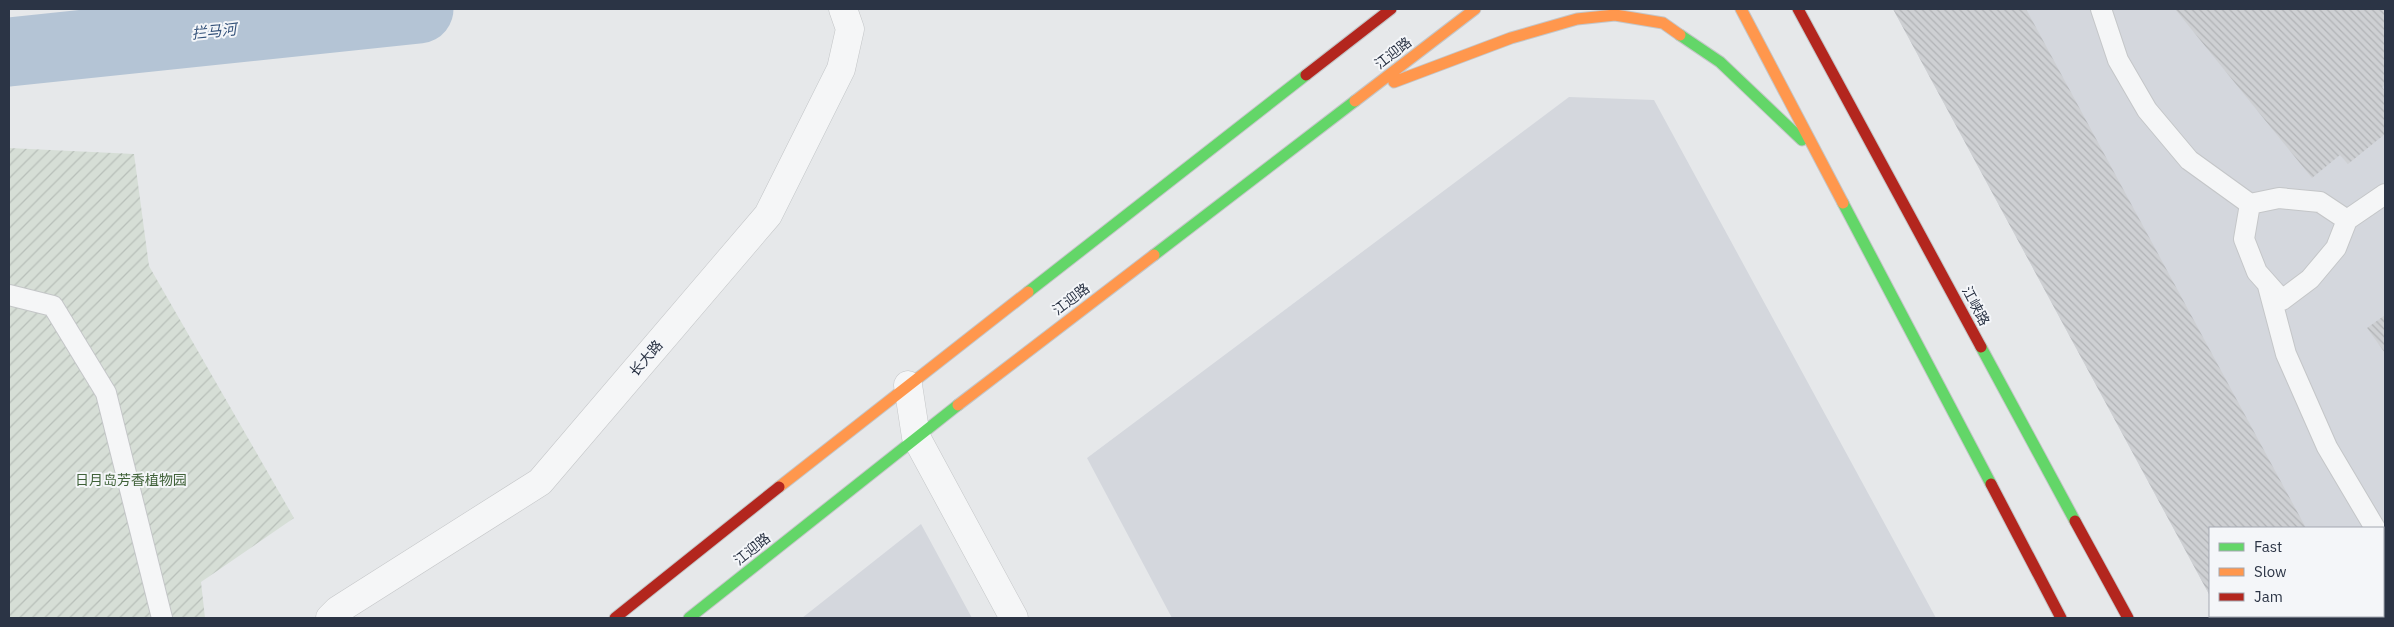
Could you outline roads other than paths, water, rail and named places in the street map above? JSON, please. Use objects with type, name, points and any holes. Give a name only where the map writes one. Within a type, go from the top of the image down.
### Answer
[{"type":"main road","points":[[615,618],[908,385],[1391,9]]},
{"type":"main road","name":"江迎路","points":[[689,618],[916,437],[1475,9]]},
{"type":"main road","points":[[1741,9],[2061,618]]},
{"type":"main road","name":"江峡路","points":[[1798,9],[2128,618]]},
{"type":"main road","points":[[1808,9],[1820,49]]},
{"type":"main road","points":[[1367,92],[1511,38],[1577,19],[1615,15],[1662,23],[1720,62],[1818,156]]},
{"type":"street","name":"长大路","points":[[330,618],[338,610],[540,482],[768,215],[841,69],[850,29],[843,9]]},
{"type":"street","points":[[908,385],[916,437],[1014,618]]},
{"type":"lane","points":[[2101,9],[2118,60],[2147,110],[2189,160],[2250,204],[2279,198],[2320,202],[2347,220]]},
{"type":"lane","points":[[2250,204],[2244,239],[2257,272],[2282,300],[2310,279],[2336,248],[2347,220],[2385,194]]},
{"type":"lane","points":[[2268,284],[2286,354],[2323,439],[2374,527]]},
{"type":"lane","points":[[9,295],[53,306],[106,394],[162,618]]},
{"type":"waterway","name":"拦马河","points":[[9,52],[419,9]]},
{"type":"park label","name":"日月岛芳香植物园","points":[[131,480]]}]
